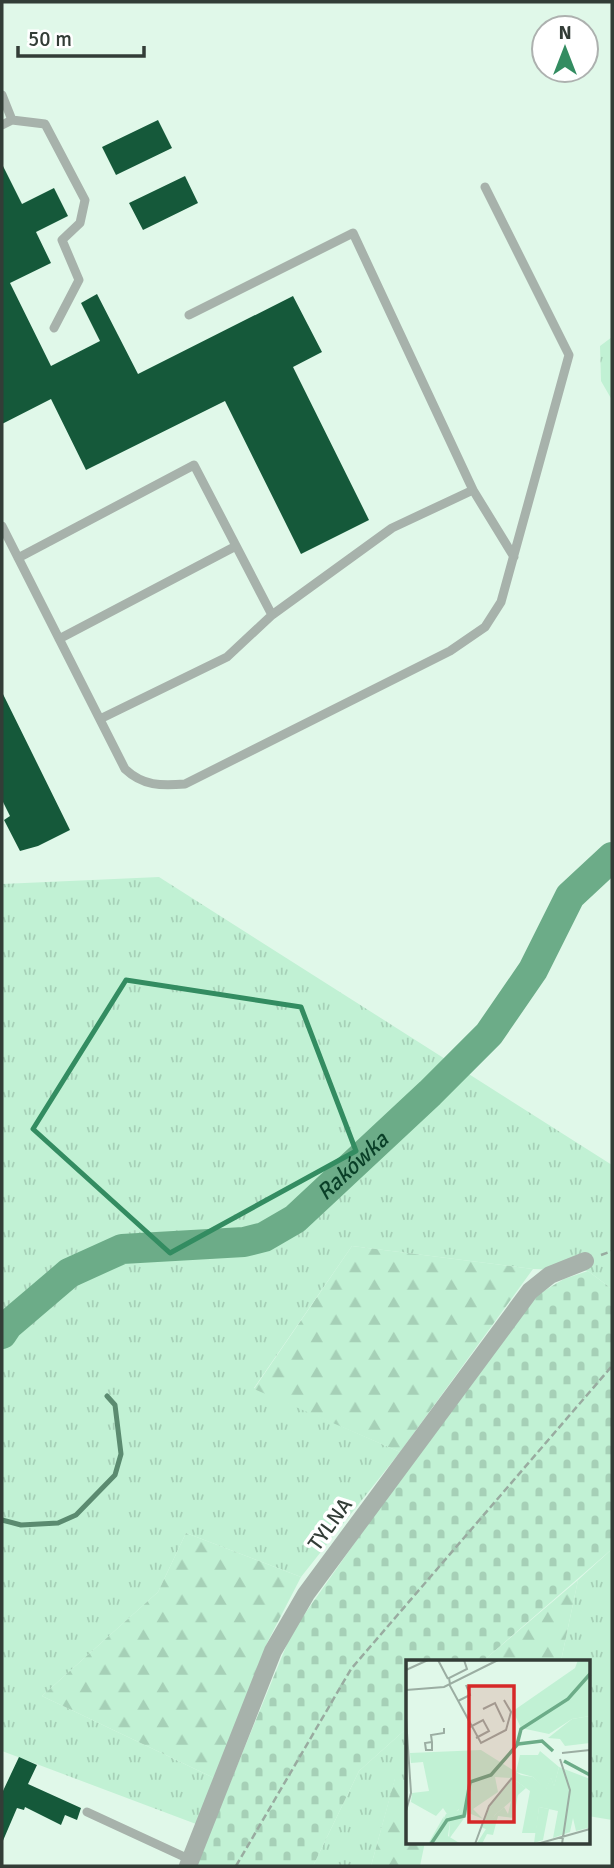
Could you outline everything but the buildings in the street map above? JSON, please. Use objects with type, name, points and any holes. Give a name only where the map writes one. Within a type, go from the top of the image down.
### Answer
[{"type":"street","name":"TYLNA","points":[[189,1863],[273,1651],[306,1594],[530,1291],[551,1275],[585,1261]]},
{"type":"lane","points":[[2,95],[12,120]]},
{"type":"lane","points":[[2,125],[12,120],[45,124],[85,200],[80,223],[62,240],[79,280],[54,328]]},
{"type":"lane","points":[[2,526],[125,769],[136,780],[160,786],[185,784],[450,651],[485,626],[501,603],[569,355],[485,187]]},
{"type":"lane","points":[[189,315],[353,233],[473,490],[514,557]]},
{"type":"lane","points":[[18,558],[194,465],[272,615]]},
{"type":"lane","points":[[100,719],[227,657],[272,615],[392,528],[473,490]]},
{"type":"lane","points":[[59,639],[236,546]]},
{"type":"lane","points":[[87,1812],[189,1863]]},
{"type":"path","points":[[236,1866],[351,1669],[612,1366]]},
{"type":"highlighted area","points":[[126,980],[301,1007],[356,1151],[170,1253],[33,1129]]},
{"type":"green space","points":[[612,337],[612,400],[601,381],[600,346]]},
{"type":"green space","points":[[159,877],[612,1165],[612,1289],[588,1271],[533,1269],[352,1246],[254,1388],[400,1452],[301,1577],[186,1533],[158,1592],[42,1696],[214,1778],[196,1824],[2,1751],[2,884]]},
{"type":"green space","points":[[352,1246],[533,1269],[400,1452],[254,1389]]},
{"type":"green space","points":[[588,1271],[612,1289],[612,1549],[484,1660],[406,1660],[406,1729],[359,1771],[313,1866],[196,1866],[292,1632],[532,1298],[564,1279]]},
{"type":"green space","points":[[186,1533],[301,1577],[268,1641],[214,1778],[42,1696],[158,1592]]},
{"type":"green space","points":[[612,1549],[612,1820],[590,1816],[590,1660],[561,1660],[578,1580]]},
{"type":"green space","points":[[578,1580],[561,1660],[484,1660]]},
{"type":"green space","points":[[406,1729],[406,1781],[395,1779],[371,1866],[313,1866],[359,1771]]},
{"type":"green space","points":[[395,1778],[406,1781],[406,1843],[425,1843],[420,1866],[371,1866]]},
{"type":"waterway","name":"Rakówka","points":[[2,1334],[8,1325],[69,1273],[122,1249],[244,1242],[264,1237],[295,1219],[489,1034],[533,970],[570,896],[612,857]]},
{"type":"waterway","points":[[2,1520],[21,1525],[58,1523],[76,1515],[115,1475],[121,1454],[115,1405],[107,1396]]}]
